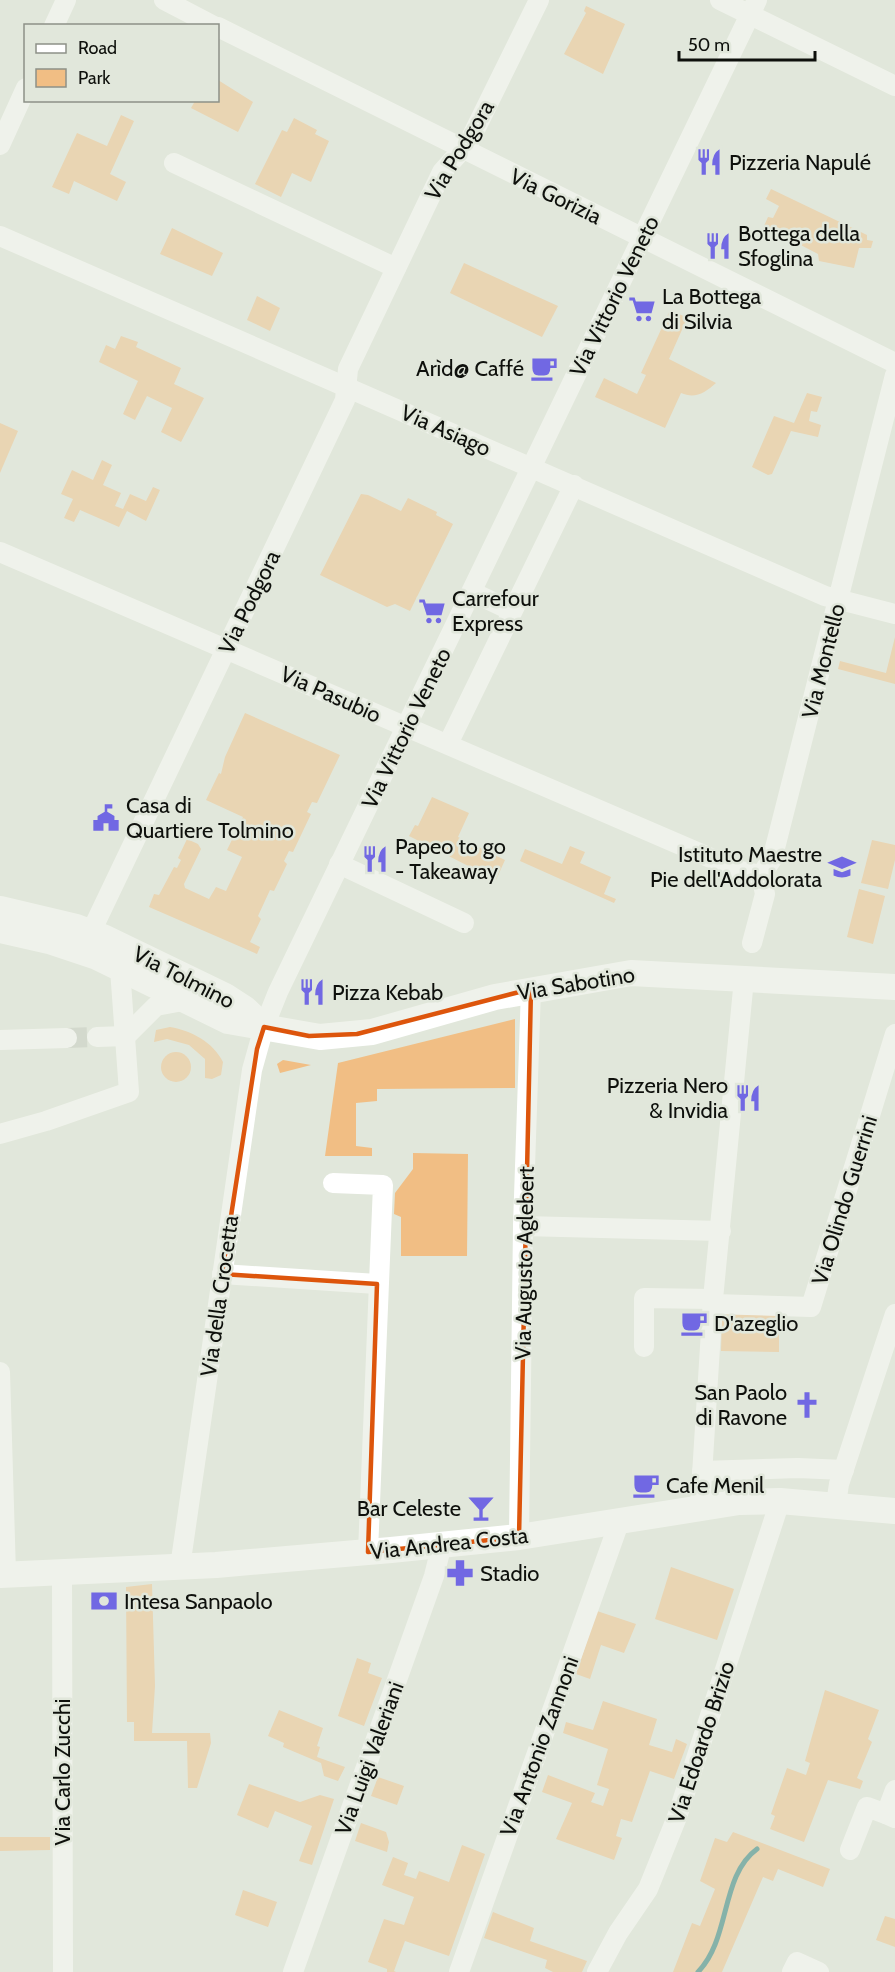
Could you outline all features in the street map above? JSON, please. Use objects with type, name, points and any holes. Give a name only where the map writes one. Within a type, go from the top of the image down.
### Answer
[{"type":"main road","name":"Via Tolmino","points":[[0,909],[91,932],[225,996],[264,1026]]},
{"type":"main road","name":"Via Tolmino","points":[[0,930],[64,946],[120,969],[228,1021],[264,1026]]},
{"type":"main road","name":"Via Sabotino","points":[[264,1026],[309,1036],[357,1034],[531,989],[631,973],[895,987]]},
{"type":"main road","name":"Via Andrea Costa","points":[[3,1575],[180,1567],[368,1552],[519,1537],[700,1507],[780,1500],[895,1511]]},
{"type":"street","points":[[55,24],[66,0]]},
{"type":"street","name":"Via Gorizia","points":[[164,0],[212,24]]},
{"type":"street","name":"Via Podgora","points":[[91,932],[345,400],[348,369],[442,172],[464,150],[539,0]]},
{"type":"street","points":[[720,0],[754,7],[895,86]]},
{"type":"street","name":"Via Vittorio Veneto","points":[[264,1026],[339,864],[754,7]]},
{"type":"street","name":"Via Gorizia","points":[[219,28],[895,363]]},
{"type":"street","points":[[0,145],[24,92]]},
{"type":"street","points":[[174,163],[396,268]]},
{"type":"street","name":"Via Asiago","points":[[0,236],[838,600],[895,614]]},
{"type":"street","name":"Via Montello","points":[[761,875],[772,859],[895,375]]},
{"type":"street","name":"Via Vittorio Veneto","points":[[448,744],[574,485]]},
{"type":"street","name":"Via Pasubio","points":[[0,552],[741,871],[761,875]]},
{"type":"street","points":[[472,592],[512,612]]},
{"type":"street","points":[[339,864],[464,923]]},
{"type":"street","points":[[752,943],[765,894],[761,875]]},
{"type":"street","points":[[0,1134],[46,1121],[129,1092],[120,969]]},
{"type":"street","points":[[700,1507],[713,1301],[744,979]]},
{"type":"street","name":"Via Augusto Aglebert","points":[[519,1537],[523,1226],[531,989]]},
{"type":"street","points":[[97,1037],[126,1036],[156,1006],[183,1001]]},
{"type":"street","name":"Via della Crocetta","points":[[180,1567],[252,1070],[264,1026]]},
{"type":"street","name":"Via Olindo Guerrini","points":[[644,1347],[644,1298],[812,1307],[895,1034]]},
{"type":"street","points":[[0,1040],[67,1038]]},
{"type":"street","points":[[333,1183],[383,1185],[377,1284],[368,1552]]},
{"type":"street","points":[[523,1226],[720,1231]]},
{"type":"street","points":[[222,1274],[377,1284]]},
{"type":"street","points":[[836,1504],[844,1470],[895,1314]]},
{"type":"street","points":[[0,1372],[3,1575]]},
{"type":"street","points":[[702,1471],[798,1468],[844,1470]]},
{"type":"street","name":"Via Edoardo Brizio","points":[[597,1972],[618,1934],[648,1889],[677,1817],[780,1500]]},
{"type":"street","name":"Via Antonio Zannoni","points":[[459,1972],[620,1520]]},
{"type":"street","name":"Via Luigi Valeriani","points":[[293,1972],[434,1576],[442,1544]]},
{"type":"street","name":"Via Carlo Zucchi","points":[[62,1572],[63,1972]]},
{"type":"street","points":[[850,1850],[867,1807],[890,1816],[895,1790]]},
{"type":"street","points":[[792,1972],[797,1962],[819,1972]]},
{"type":"highlighted area","points":[[531,989],[519,1537],[368,1552],[377,1284],[222,1274],[257,1049],[264,1027],[309,1036],[357,1034]]},
{"type":"green space","points":[[586,6],[625,24],[603,74],[564,54],[586,13],[584,11]]},
{"type":"green space","points":[[219,81],[253,102],[238,132],[191,108],[194,102],[219,102]]},
{"type":"green space","points":[[121,115],[134,121],[110,174],[126,182],[117,201],[74,181],[69,194],[52,187],[77,133],[107,146]]},
{"type":"green space","points":[[294,118],[317,130],[315,134],[329,141],[311,182],[292,173],[281,197],[255,184],[282,130],[287,132]]},
{"type":"green space","points":[[771,189],[867,235],[867,240],[873,241],[871,248],[859,248],[854,268],[819,261],[818,254],[764,226],[768,217],[773,218],[779,206],[766,199]]},
{"type":"green space","points":[[172,228],[223,253],[212,276],[160,254]]},
{"type":"green space","points":[[464,263],[558,306],[542,337],[450,293]]},
{"type":"green space","points":[[257,296],[280,308],[270,331],[247,320]]},
{"type":"green space","points":[[670,310],[690,319],[685,323],[669,359],[716,383],[700,394],[681,393],[665,428],[595,397],[604,378],[637,394],[646,375],[641,373]]},
{"type":"green space","points":[[121,336],[138,342],[136,347],[181,368],[174,384],[204,398],[181,442],[161,432],[172,408],[147,396],[135,420],[123,414],[138,381],[99,362],[106,345],[115,349]]},
{"type":"green space","points":[[807,393],[822,397],[817,412],[811,411],[809,421],[821,425],[818,437],[791,431],[772,474],[768,475],[752,467],[774,416],[794,423]]},
{"type":"green space","points":[[0,423],[18,431],[0,473]]},
{"type":"green space","points":[[102,460],[112,465],[103,485],[121,493],[115,506],[123,509],[130,494],[146,501],[153,487],[160,490],[146,521],[127,511],[119,527],[80,510],[74,522],[64,518],[73,499],[61,494],[72,470],[93,480]]},
{"type":"green space","points":[[361,494],[368,495],[401,511],[408,498],[437,512],[436,515],[453,524],[410,611],[395,604],[387,607],[320,575]]},
{"type":"green space","points":[[895,637],[895,684],[838,669],[840,661],[886,673]]},
{"type":"green space","points":[[245,713],[340,755],[317,803],[312,802],[307,812],[311,814],[293,852],[289,851],[284,861],[287,864],[274,891],[270,890],[258,916],[261,919],[250,942],[260,947],[257,954],[149,907],[154,894],[159,895],[174,867],[177,868],[181,860],[178,858],[187,839],[198,844],[201,849],[184,884],[185,888],[209,899],[216,887],[226,891],[242,857],[227,850],[243,817],[206,800],[219,773],[221,774],[225,757]]},
{"type":"green space","points":[[432,797],[469,813],[458,837],[505,860],[496,880],[409,836],[415,825],[418,826]]},
{"type":"green space","points":[[872,840],[895,845],[895,860],[888,889],[861,883]]},
{"type":"green space","points":[[570,846],[585,852],[580,863],[611,877],[604,894],[616,899],[614,903],[520,861],[525,849],[562,864]]},
{"type":"green space","points":[[859,889],[885,896],[873,944],[847,937]]},
{"type":"green space","points":[[515,1019],[515,1088],[377,1089],[377,1101],[356,1103],[356,1146],[372,1148],[372,1156],[325,1156],[338,1063]]},
{"type":"green space","points":[[170,1027],[186,1031],[208,1043],[223,1062],[221,1075],[212,1079],[205,1078],[205,1059],[189,1045],[167,1039],[154,1042],[156,1030]]},
{"type":"green space","points":[[176,1052],[182,1053],[190,1061],[190,1073],[182,1081],[176,1082],[170,1081],[162,1073],[161,1067],[162,1061],[170,1053]]},
{"type":"green space","points":[[283,1060],[311,1065],[280,1073],[277,1064]]},
{"type":"green space","points":[[413,1153],[468,1154],[467,1256],[401,1256],[401,1217],[394,1214],[395,1193],[413,1169]]},
{"type":"green space","points":[[722,1314],[779,1315],[779,1352],[721,1351]]},
{"type":"green space","points":[[671,1567],[734,1589],[717,1640],[655,1619]]},
{"type":"green space","points":[[152,1584],[155,1686],[152,1733],[210,1733],[211,1743],[197,1788],[188,1788],[187,1741],[134,1741],[134,1722],[127,1722],[126,1587]]},
{"type":"green space","points":[[597,1611],[636,1624],[624,1653],[601,1645],[590,1679],[576,1674]]},
{"type":"green space","points":[[357,1658],[371,1663],[368,1673],[382,1678],[364,1726],[338,1716]]},
{"type":"green space","points":[[825,1690],[879,1710],[868,1739],[872,1742],[857,1778],[863,1781],[860,1789],[828,1780],[804,1842],[770,1829],[775,1816],[771,1814],[787,1768],[806,1775],[810,1763],[805,1761]]},
{"type":"green space","points":[[603,1701],[657,1719],[649,1745],[672,1752],[676,1739],[687,1744],[674,1779],[650,1771],[632,1822],[621,1819],[616,1836],[622,1838],[614,1860],[556,1839],[572,1803],[542,1792],[548,1775],[595,1793],[591,1802],[603,1806],[609,1789],[597,1785],[608,1749],[563,1733],[566,1722],[593,1730]]},
{"type":"green space","points":[[279,1710],[323,1728],[317,1746],[320,1747],[317,1757],[345,1767],[338,1781],[324,1776],[321,1763],[283,1747],[284,1743],[268,1736]]},
{"type":"green space","points":[[378,1777],[404,1786],[397,1805],[371,1796]]},
{"type":"green space","points":[[249,1784],[300,1802],[320,1795],[334,1799],[312,1865],[299,1861],[312,1826],[275,1811],[268,1828],[237,1815]]},
{"type":"green space","points":[[361,1823],[386,1832],[389,1842],[387,1852],[355,1841]]},
{"type":"green space","points":[[733,1832],[830,1869],[823,1887],[778,1869],[773,1881],[763,1877],[722,1972],[673,1972],[692,1923],[700,1926],[715,1889],[700,1881],[715,1838],[727,1842]]},
{"type":"green space","points":[[0,1837],[50,1837],[50,1850],[0,1851]]},
{"type":"green space","points":[[462,1845],[485,1854],[449,1956],[405,1941],[394,1971],[396,1972],[387,1972],[387,1969],[368,1962],[384,1919],[404,1925],[414,1897],[382,1885],[393,1857],[408,1863],[404,1875],[416,1879],[419,1871],[449,1882]]},
{"type":"green space","points":[[243,1890],[277,1902],[268,1927],[235,1915]]},
{"type":"green space","points":[[493,1912],[534,1928],[530,1941],[587,1961],[582,1972],[553,1972],[545,1968],[547,1960],[484,1938]]},
{"type":"green space","points":[[885,1916],[895,1919],[895,1947],[876,1940]]},
{"type":"waterway","points":[[698,1972],[716,1942],[737,1875],[745,1861],[757,1849]]},
{"type":"tunnel","points":[[67,1038],[97,1037]]},
{"type":"place","name":"Pizzeria Napulé","points":[[709,162]]},
{"type":"place","name":"Bottega della Sfoglina","points":[[718,246]]},
{"type":"place","name":"La Bottega di Silvia","points":[[642,309]]},
{"type":"place","name":"Arìd@ Caffé","points":[[544,368]]},
{"type":"place","name":"Carrefour Express","points":[[432,611]]},
{"type":"place","name":"Casa di Quartiere Tolmino","points":[[106,818]]},
{"type":"place","name":"Papeo to go - Takeaway","points":[[375,859]]},
{"type":"place","name":"Istituto Maestre Pie dell'Addolorata","points":[[842,867]]},
{"type":"place","name":"Pizza Kebab","points":[[312,992]]},
{"type":"place","name":"Pizzeria Nero & Invidia","points":[[748,1098]]},
{"type":"place","name":"D'azeglio","points":[[694,1323]]},
{"type":"place","name":"San Paolo di Ravone","points":[[807,1405]]},
{"type":"place","name":"Cafe Menil","points":[[646,1485]]},
{"type":"place","name":"Bar Celeste","points":[[481,1508]]},
{"type":"place","name":"Stadio","points":[[460,1573]]},
{"type":"place","name":"Intesa Sanpaolo","points":[[104,1601]]}]
